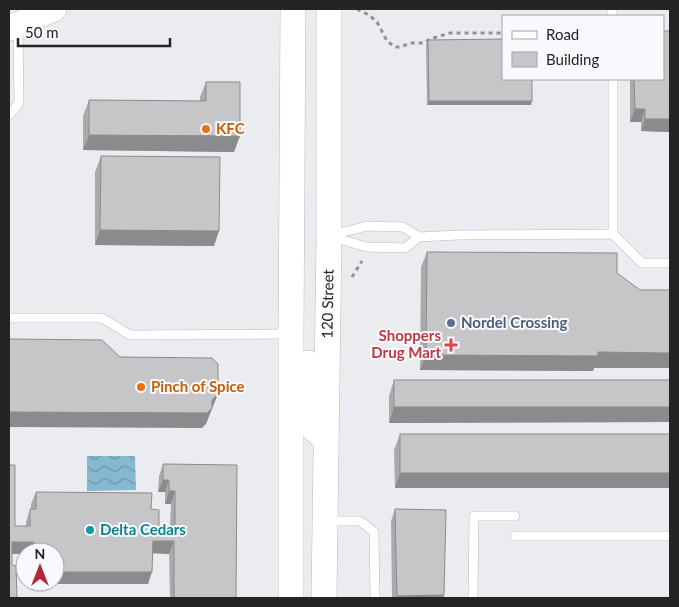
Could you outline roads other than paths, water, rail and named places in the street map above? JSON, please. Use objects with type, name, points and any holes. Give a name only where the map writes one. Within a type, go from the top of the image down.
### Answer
[{"type":"main road","points":[[14,26],[54,9]]},
{"type":"main road","points":[[291,598],[293,9]]},
{"type":"main road","name":"120 Street","points":[[324,598],[329,236],[329,9]]},
{"type":"main road","points":[[291,334],[301,341],[305,348],[308,359],[309,413],[316,431],[326,439]]},
{"type":"lane","points":[[9,115],[19,103],[14,26]]},
{"type":"lane","points":[[613,80],[613,234],[642,263],[670,263]]},
{"type":"lane","points":[[329,236],[366,226],[403,227],[419,238]]},
{"type":"lane","points":[[329,236],[367,247],[405,248],[419,238],[458,235],[613,234]]},
{"type":"lane","points":[[9,318],[102,318],[130,335],[291,334]]},
{"type":"lane","points":[[473,598],[474,516],[515,516]]},
{"type":"lane","points":[[325,522],[360,521],[374,532],[375,598]]},
{"type":"lane","points":[[515,536],[670,536]]},
{"type":"water","points":[[87,456],[135,456],[136,490],[87,491]]},
{"type":"place","name":"KFC","points":[[206,129]]},
{"type":"place","name":"Nordel Crossing","points":[[451,323]]},
{"type":"place","name":"Shoppers Drug Mart","points":[[451,345]]},
{"type":"place","name":"Pinch of Spice","points":[[141,387]]},
{"type":"place","name":"Delta Cedars","points":[[90,530]]}]
